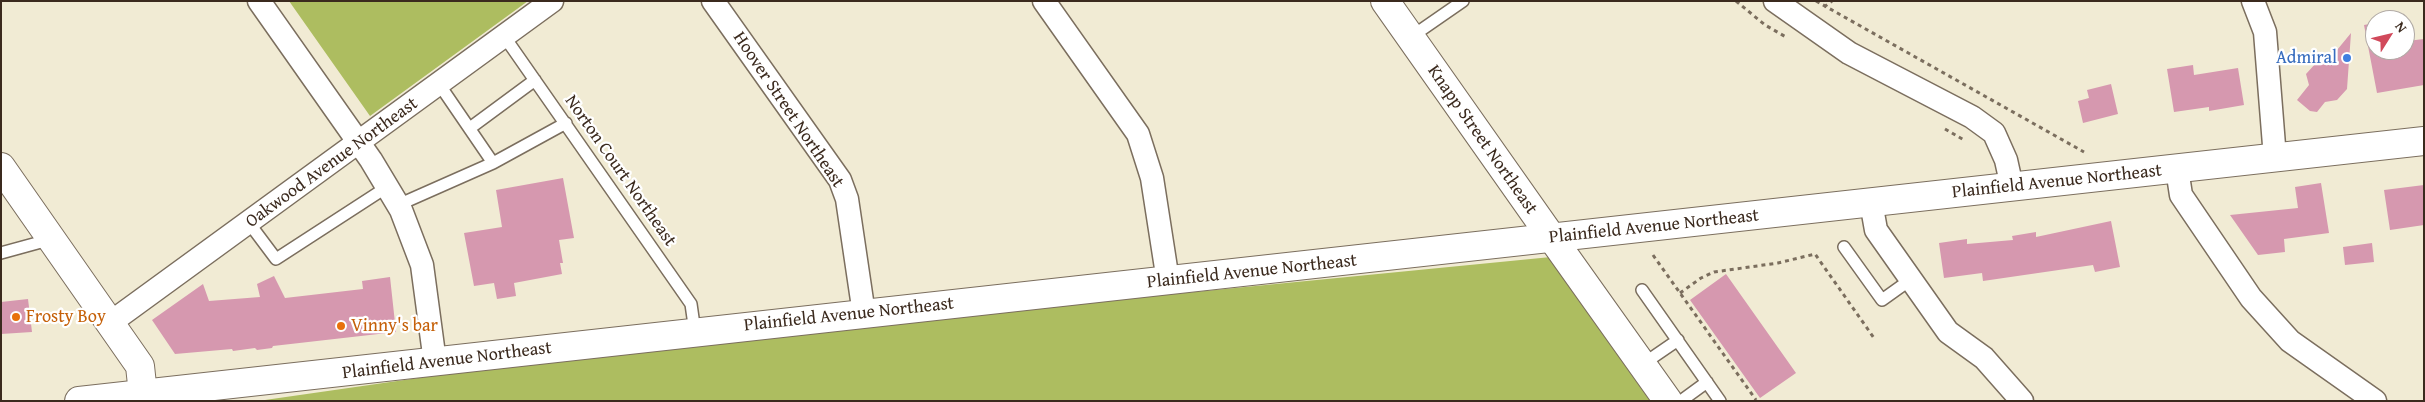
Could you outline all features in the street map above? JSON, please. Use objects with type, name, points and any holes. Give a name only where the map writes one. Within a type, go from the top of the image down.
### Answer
[{"type":"main road","name":"Knapp Street Northeast","points":[[1385,1],[1668,401]]},
{"type":"main road","name":"Plainfield Avenue Northeast","points":[[80,401],[2424,141]]},
{"type":"main road","points":[[1,167],[140,366],[144,394]]},
{"type":"street","points":[[259,1],[359,144],[392,196],[422,265],[435,362]]},
{"type":"street","name":"Oakwood Avenue Northeast","points":[[110,323],[359,144],[552,1]]},
{"type":"street","name":"Hoover Street Northeast","points":[[713,1],[840,180],[846,199],[864,314]]},
{"type":"street","points":[[1044,1],[1138,134],[1152,178],[1168,281]]},
{"type":"street","points":[[2253,1],[2265,32],[2276,158]]},
{"type":"street","points":[[1783,3],[1849,53],[1972,117],[1994,133],[2006,160],[2012,187]]},
{"type":"street","points":[[2177,169],[2181,195],[2251,298],[2290,341],[2375,401]]},
{"type":"street","points":[[1871,202],[1876,230],[1948,332],[1984,358],[2022,401]]},
{"type":"lane","points":[[1410,37],[1463,1]]},
{"type":"lane","name":"Norton Court Northeast","points":[[504,36],[692,304],[695,332]]},
{"type":"lane","points":[[470,128],[535,80]]},
{"type":"lane","points":[[439,84],[494,163]]},
{"type":"lane","points":[[249,223],[276,259],[392,196],[494,163],[566,123]]},
{"type":"lane","points":[[1,253],[52,239]]},
{"type":"lane","points":[[1844,247],[1882,300],[1910,280]]},
{"type":"lane","points":[[1642,290],[1720,401]]},
{"type":"lane","points":[[1643,364],[1678,340]]},
{"type":"lane","points":[[1681,401],[1708,382]]},
{"type":"path","points":[[1740,4],[1744,1]]},
{"type":"path","points":[[1816,1],[2084,152]]},
{"type":"path","points":[[1680,293],[1700,278],[1714,272],[1778,263],[1814,254],[1874,338]]},
{"type":"path","points":[[1653,255],[1756,400]]},
{"type":"green space","points":[[289,1],[528,1],[370,116]]},
{"type":"green space","points":[[1551,257],[1653,401],[258,401],[634,347]]},
{"type":"building","points":[[2351,33],[2347,89],[2337,100],[2325,102],[2317,112],[2310,111],[2297,100],[2309,85],[2306,74],[2316,63],[2328,61]]},
{"type":"building","points":[[2424,39],[2424,85],[2377,93],[2371,60],[2415,60],[2415,40]]},
{"type":"building","points":[[2193,65],[2194,75],[2238,68],[2244,105],[2209,111],[2209,107],[2174,112],[2167,69]]},
{"type":"building","points":[[2111,84],[2118,114],[2083,123],[2078,101],[2089,98],[2087,90]]},
{"type":"building","points":[[563,178],[574,238],[559,240],[563,263],[560,263],[562,274],[514,283],[516,296],[497,299],[494,283],[474,286],[464,233],[502,227],[496,190]]},
{"type":"building","points":[[2321,183],[2329,233],[2284,239],[2285,252],[2258,255],[2230,215],[2298,208],[2295,187]]},
{"type":"building","points":[[2424,185],[2424,225],[2390,230],[2384,190]]},
{"type":"building","points":[[2111,221],[2120,267],[2095,272],[2093,265],[1983,281],[1982,273],[1944,278],[1939,243],[1967,239],[1967,244],[2013,240],[2012,236],[2036,232],[2036,237]]},
{"type":"building","points":[[2372,243],[2374,262],[2345,265],[2343,247]]},
{"type":"building","points":[[1726,274],[1796,373],[1760,398],[1690,300]]},
{"type":"building","points":[[274,276],[285,298],[363,289],[362,281],[390,277],[396,332],[273,346],[272,348],[257,350],[255,348],[233,351],[232,349],[175,354],[152,320],[203,284],[209,301],[260,297],[257,284]]},
{"type":"building","name":"Frosty Boy","points":[[28,299],[32,332],[1,334],[1,302]]},
{"type":"place","name":"Admiral","points":[[2347,58]]},
{"type":"place","name":"Frosty Boy","points":[[16,317]]},
{"type":"place","name":"Vinny's bar","points":[[341,326]]}]
